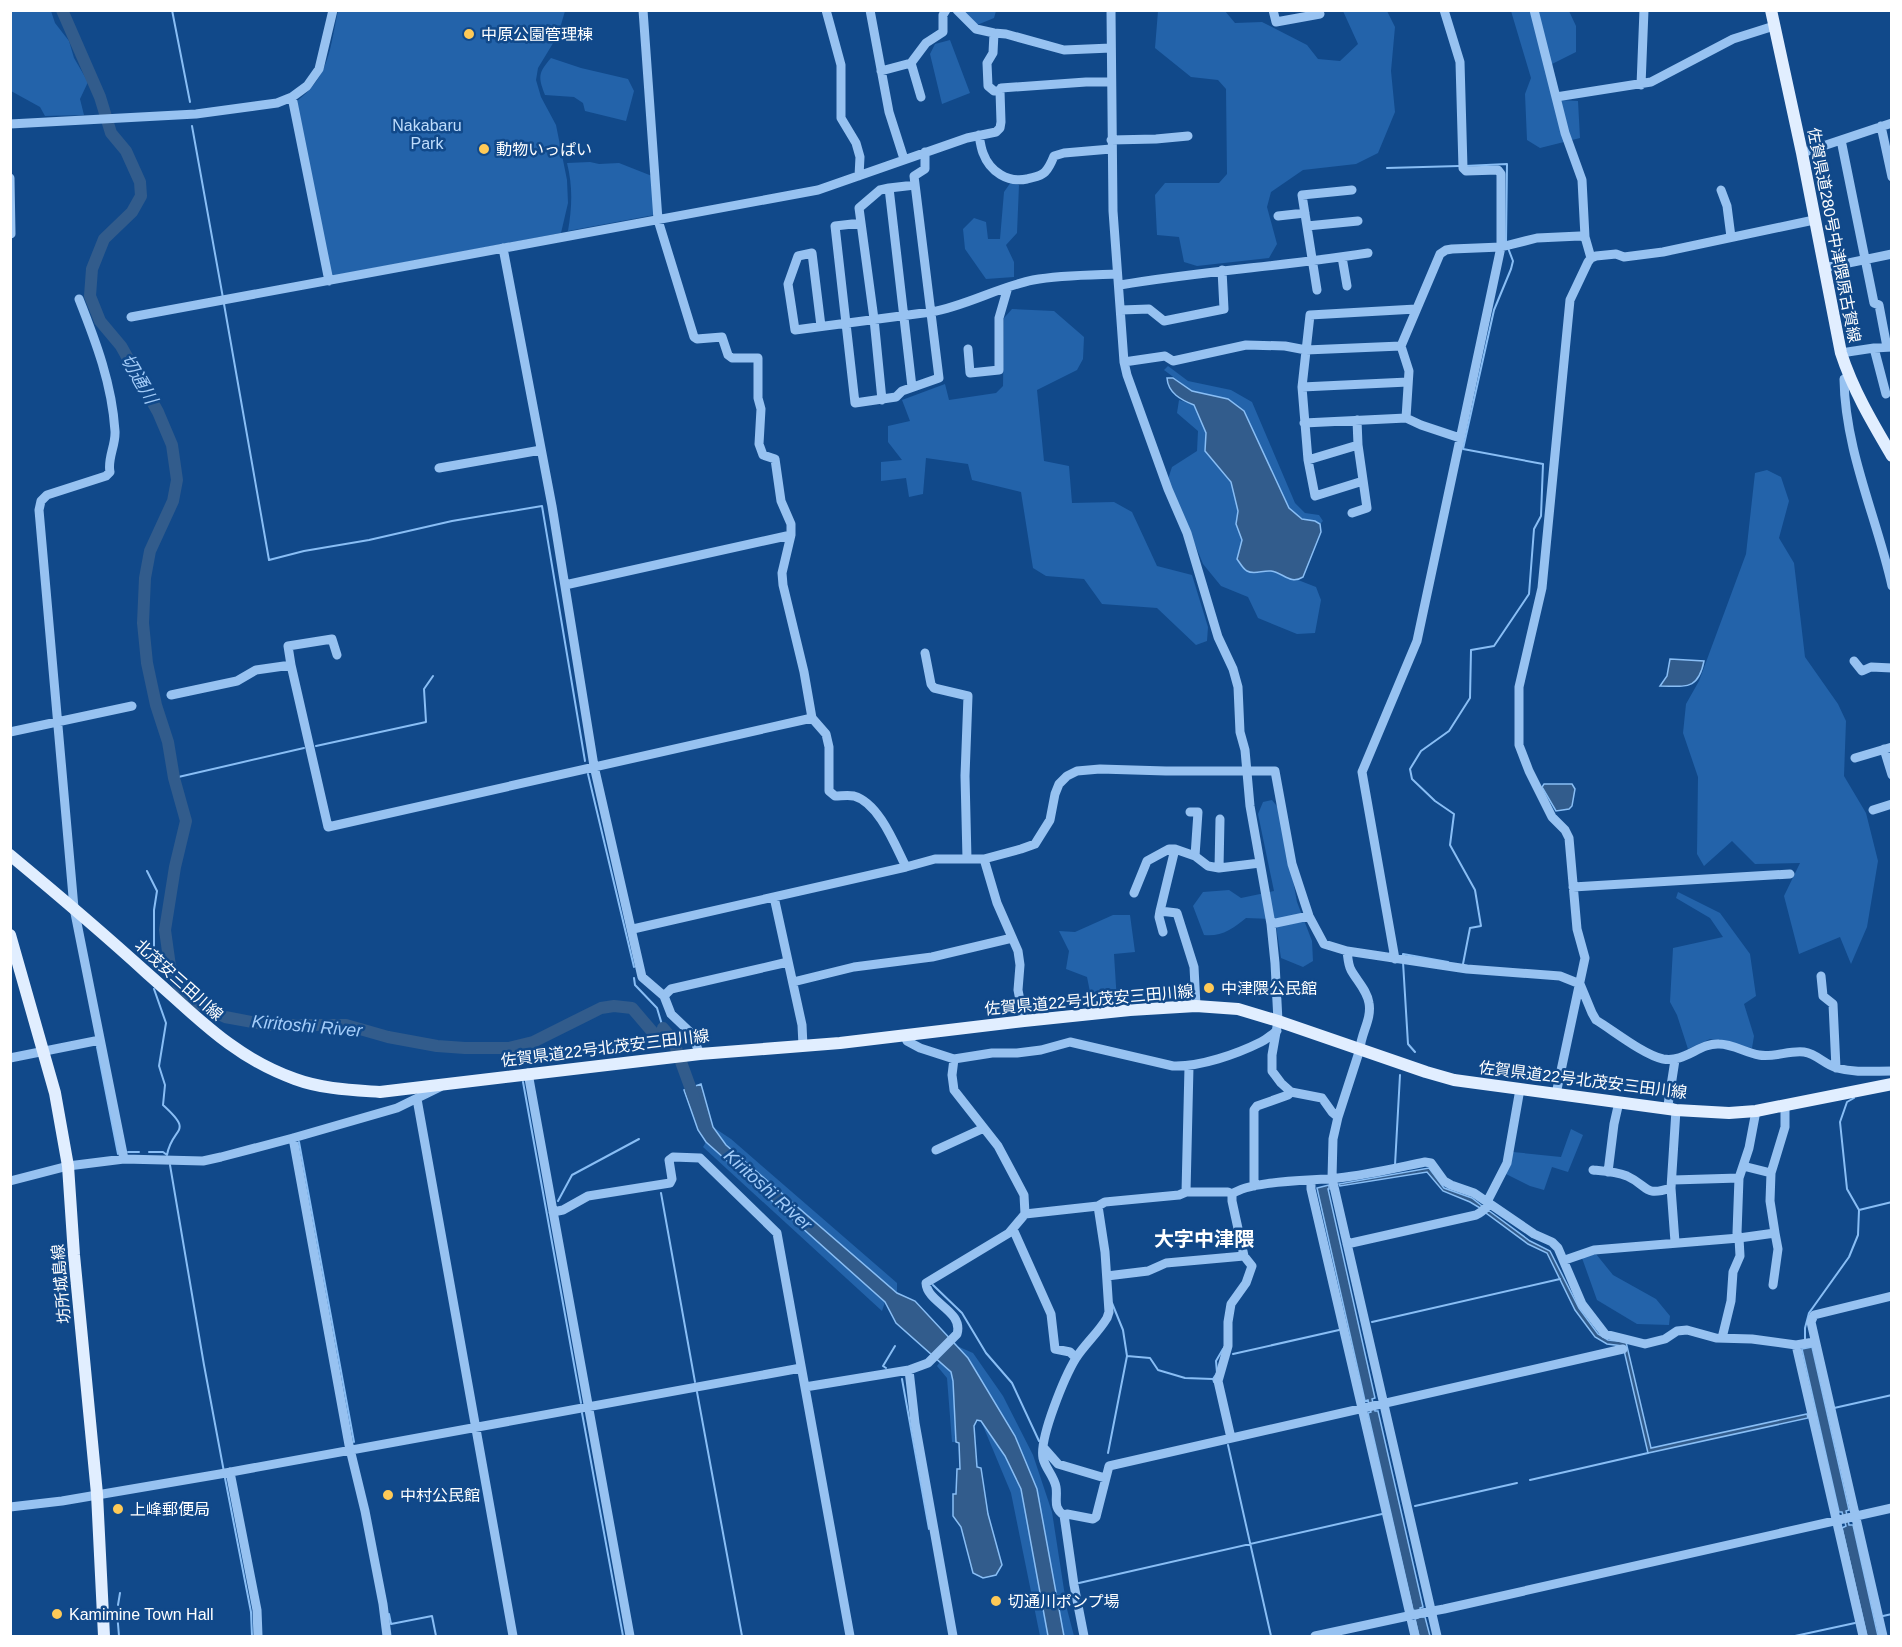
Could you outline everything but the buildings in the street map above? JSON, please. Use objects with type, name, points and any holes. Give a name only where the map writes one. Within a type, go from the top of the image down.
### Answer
[{"type":"main road","name":"佐賀県道280号中津隈原古賀線","points":[[1771,10],[1841,353],[1856,394],[1892,456]]},
{"type":"main road","name":"北茂安三田川線","points":[[10,855],[74,908],[211,1031],[257,1062],[296,1080],[338,1089],[418,1093]]},
{"type":"main road","name":"坊所城島線","points":[[10,935],[55,1093],[68,1166],[74,1255],[97,1494],[104,1636]]},
{"type":"main road","name":"佐賀県道22号北茂安三田川線","points":[[418,1093],[445,1084],[659,1058],[905,1036],[1130,1010],[1196,1006],[1238,1009],[1278,1026],[1360,1049],[1454,1080],[1676,1110],[1729,1113],[1756,1111],[1892,1084]]},
{"type":"street","points":[[10,124],[196,114],[277,103],[292,97],[307,86],[319,69],[333,10]]},
{"type":"street","points":[[643,10],[658,220],[694,337],[698,339],[722,337],[728,356],[758,358],[760,363],[759,444],[763,455],[775,459],[781,501],[791,524],[791,535],[782,573],[783,585],[804,672],[812,718],[826,734],[829,747],[829,791],[835,796],[858,797],[875,810],[906,867]]},
{"type":"street","points":[[826,10],[841,65],[842,118],[856,143],[860,157],[859,176]]},
{"type":"street","points":[[870,10],[889,111],[904,159]]},
{"type":"street","points":[[881,71],[911,63],[926,43],[943,32],[943,15],[946,10]]},
{"type":"street","points":[[957,10],[976,28],[994,33],[1006,34],[1064,50],[1111,48]]},
{"type":"street","points":[[1111,10],[1111,145],[1124,362],[1168,489],[1187,533],[1218,637],[1233,669],[1239,698],[1240,732],[1245,750],[1246,771],[1271,924],[1275,963],[1278,1026],[1272,1055],[1272,1071],[1291,1092],[1322,1098],[1338,1117]]},
{"type":"street","points":[[1273,10],[1276,22],[1320,14]]},
{"type":"street","points":[[1395,959],[1362,772],[1417,641],[1501,247],[1502,174],[1498,170],[1466,171],[1463,166],[1460,62],[1444,10]]},
{"type":"street","points":[[1534,10],[1565,133],[1582,180],[1585,237],[1591,258],[1570,300],[1542,588],[1519,687],[1519,745],[1552,817],[1565,830],[1569,838],[1577,929],[1585,958],[1556,1094]]},
{"type":"street","points":[[1641,85],[1644,10]]},
{"type":"street","points":[[1556,97],[1651,82],[1733,39],[1774,27]]},
{"type":"street","points":[[994,33],[993,53],[987,63],[988,86],[994,91],[1000,91],[1001,88],[1111,82]]},
{"type":"street","points":[[911,63],[921,97]]},
{"type":"street","points":[[131,317],[818,190],[925,152],[996,132],[1000,128],[1000,91]]},
{"type":"street","points":[[292,97],[329,281]]},
{"type":"street","points":[[1802,153],[1892,123]]},
{"type":"street","points":[[1881,126],[1892,177]]},
{"type":"street","points":[[979,135],[986,160],[995,171],[1005,178],[1014,180],[1037,176],[1045,172],[1054,156],[1064,153],[1188,136]]},
{"type":"street","points":[[1841,140],[1874,303],[1879,305],[1889,347],[1841,353]]},
{"type":"street","points":[[861,223],[835,226],[855,403],[896,397],[912,387],[939,378],[914,176],[925,169],[925,152]]},
{"type":"street","points":[[10,178],[11,234]]},
{"type":"street","points":[[882,400],[859,208],[880,190],[915,185]]},
{"type":"street","points":[[889,188],[912,387]]},
{"type":"street","points":[[1317,290],[1302,195],[1352,190]]},
{"type":"street","points":[[1720,190],[1727,206],[1731,237]]},
{"type":"street","points":[[1278,216],[1305,213]]},
{"type":"street","points":[[1591,258],[1616,254],[1624,257],[1663,252],[1814,220]]},
{"type":"street","points":[[1307,226],[1358,221]]},
{"type":"street","points":[[1406,418],[1409,371],[1401,346],[1440,254],[1452,249],[1501,247],[1537,238],[1585,237]]},
{"type":"street","points":[[503,248],[565,585],[594,766],[633,929],[642,977],[664,996],[671,1014],[690,1033],[697,1054]]},
{"type":"street","points":[[821,326],[812,253],[798,256],[788,284],[795,330],[948,309],[1033,280],[1117,274]]},
{"type":"street","points":[[1120,285],[1222,270],[1368,253]]},
{"type":"street","points":[[1824,268],[1892,254]]},
{"type":"street","points":[[1342,257],[1347,286]]},
{"type":"street","points":[[1121,310],[1149,309],[1164,321],[1224,309],[1222,270]]},
{"type":"street","points":[[968,349],[970,374],[999,370],[999,318],[1008,287]]},
{"type":"street","points":[[79,299],[99,349],[110,390],[115,433],[113,452],[108,464],[110,472],[106,476],[46,495],[41,501],[39,510],[74,908],[124,1159]]},
{"type":"street","points":[[1363,481],[1315,496],[1308,460],[1302,387],[1310,315],[1416,309]]},
{"type":"street","points":[[1124,362],[1165,356],[1173,361],[1246,345],[1285,346],[1306,350],[1401,346]]},
{"type":"street","points":[[1874,348],[1886,394]]},
{"type":"street","points":[[1848,377],[1844,379],[1844,393],[1858,466],[1887,553],[1892,586]]},
{"type":"street","points":[[1302,387],[1408,382]]},
{"type":"street","points":[[1304,423],[1406,418],[1460,438]]},
{"type":"street","points":[[1352,513],[1366,508],[1357,420]]},
{"type":"street","points":[[1308,460],[1358,445]]},
{"type":"street","points":[[439,468],[541,450]]},
{"type":"street","points":[[565,585],[791,535]]},
{"type":"street","points":[[336,655],[332,639],[288,646],[328,826],[812,718]]},
{"type":"street","points":[[925,653],[931,684],[934,688],[968,696],[965,776],[967,859]]},
{"type":"street","points":[[1854,661],[1862,671],[1871,667],[1892,668]]},
{"type":"street","points":[[171,695],[237,681],[256,670],[291,665]]},
{"type":"street","points":[[10,732],[132,706]]},
{"type":"street","points":[[1855,758],[1888,748],[1892,775]]},
{"type":"street","points":[[633,929],[935,859],[984,859],[1035,844],[1050,820],[1059,784],[1067,776],[1077,771],[1100,769],[1275,771],[1292,864],[1309,916],[1324,944],[1347,951],[1467,969],[1560,976],[1580,984],[1596,1020],[1660,1058],[1675,1060],[1712,1044],[1722,1044],[1761,1056],[1803,1052],[1814,1054],[1836,1068],[1857,1071],[1892,1071]]},
{"type":"street","points":[[1873,810],[1892,804]]},
{"type":"street","points":[[1190,812],[1198,812],[1195,856]]},
{"type":"street","points":[[1219,868],[1221,819]]},
{"type":"street","points":[[1134,893],[1147,861],[1169,849],[1195,856],[1208,866],[1219,868],[1260,863]]},
{"type":"street","points":[[1163,932],[1159,917],[1175,849]]},
{"type":"street","points":[[984,859],[997,903],[1018,951],[1018,990],[1024,1021]]},
{"type":"street","points":[[1573,887],[1790,874]]},
{"type":"street","points":[[774,897],[802,1025],[803,1046]]},
{"type":"street","points":[[1160,911],[1177,913],[1194,967],[1196,1006]]},
{"type":"street","points":[[1271,924],[1309,916]]},
{"type":"street","points":[[793,982],[854,967],[932,957],[1008,939],[1011,936]]},
{"type":"street","points":[[1347,951],[1348,963],[1362,985],[1369,1002],[1369,1018],[1338,1117],[1333,1139],[1332,1178],[1347,1245],[1372,1406],[1420,1613],[1415,1636]]},
{"type":"street","points":[[664,996],[672,989],[788,962]]},
{"type":"street","points":[[1821,976],[1822,996],[1833,1004],[1836,1068]]},
{"type":"street","points":[[905,1036],[907,1041],[920,1048],[954,1059],[992,1053],[1041,1050],[1070,1042],[1173,1066],[1189,1067],[1262,1041],[1278,1026]]},
{"type":"street","points":[[10,1058],[100,1040]]},
{"type":"street","points":[[805,1387],[909,1370],[928,1363],[957,1334],[959,1329],[955,1317],[927,1290],[926,1283],[1013,1229],[1025,1214],[1024,1195],[998,1146],[954,1090],[952,1075],[954,1059]]},
{"type":"street","points":[[1675,1060],[1668,1105],[1676,1110],[1672,1184],[1675,1242]]},
{"type":"street","points":[[1186,1192],[1189,1067]]},
{"type":"street","points":[[528,1073],[630,1636]]},
{"type":"street","points":[[1347,1245],[1476,1215],[1486,1208],[1507,1163],[1520,1089]]},
{"type":"street","points":[[1254,1186],[1254,1110],[1257,1106],[1291,1092]]},
{"type":"street","points":[[10,1181],[68,1166],[124,1159],[203,1161],[398,1108],[418,1093],[513,1636]]},
{"type":"street","points":[[1608,1172],[1614,1124],[1620,1102]]},
{"type":"street","points":[[1773,1286],[1778,1249],[1770,1200],[1771,1173],[1785,1127],[1785,1106]]},
{"type":"street","points":[[1722,1338],[1731,1301],[1733,1272],[1740,1256],[1737,1233],[1739,1178],[1749,1148],[1756,1111]]},
{"type":"street","points":[[936,1150],[984,1128]]},
{"type":"street","points":[[293,1138],[347,1434],[369,1534],[387,1636]]},
{"type":"street","points":[[554,1212],[588,1196],[670,1183],[672,1179],[669,1160],[672,1157],[700,1158],[777,1233],[850,1636]]},
{"type":"street","points":[[1232,1194],[1239,1189],[1254,1186],[1332,1178],[1425,1162],[1431,1163],[1444,1181],[1474,1193],[1486,1208],[1552,1242],[1565,1260],[1582,1304],[1605,1334],[1645,1344],[1665,1339],[1677,1330],[1687,1330],[1716,1338],[1752,1339],[1796,1345],[1814,1342]]},
{"type":"street","points":[[1743,1166],[1771,1173]]},
{"type":"street","points":[[1593,1170],[1626,1176],[1647,1190],[1657,1192],[1672,1184],[1739,1178]]},
{"type":"street","points":[[1311,1180],[1311,1189],[1372,1406],[1420,1613],[1437,1636]]},
{"type":"street","points":[[1025,1214],[1098,1206],[1105,1202],[1179,1195],[1186,1192],[1228,1192],[1232,1194]]},
{"type":"street","points":[[1231,1438],[1218,1381],[1228,1346],[1231,1304],[1246,1283],[1252,1266],[1244,1257],[1232,1194]]},
{"type":"street","points":[[1098,1206],[1109,1312],[1107,1318],[1076,1358],[1060,1392],[1043,1440],[1043,1458],[1057,1489],[1056,1506],[1058,1511],[1064,1515],[1093,1519],[1096,1517],[1109,1466],[1623,1349]]},
{"type":"street","points":[[1013,1229],[1051,1314],[1055,1349],[1070,1352],[1076,1358]]},
{"type":"street","points":[[1565,1260],[1594,1250],[1775,1233]]},
{"type":"street","points":[[1107,1276],[1148,1271],[1166,1263],[1244,1257]]},
{"type":"street","points":[[1863,1636],[1846,1518],[1811,1322],[1814,1315],[1892,1296]]},
{"type":"street","points":[[1796,1345],[1883,1636]]},
{"type":"street","points":[[10,1508],[225,1473],[801,1368]]},
{"type":"street","points":[[909,1370],[915,1423],[953,1636]]},
{"type":"street","points":[[1043,1447],[1058,1464],[1105,1478]]},
{"type":"street","points":[[225,1473],[256,1610],[258,1636]]},
{"type":"street","points":[[1315,1636],[1892,1508]]},
{"type":"street","points":[[1064,1515],[1084,1636]]},
{"type":"green space","points":[[10,11],[51,11],[55,23],[69,41],[74,58],[88,82],[80,99],[84,115],[45,116],[40,107],[11,91]]},
{"type":"green space","name":"Nakabaru Park","points":[[338,11],[565,11],[558,35],[538,68],[536,80],[541,97],[556,125],[567,180],[568,203],[561,233],[326,277],[297,101],[308,91],[322,71],[330,49]]},
{"type":"green space","points":[[962,11],[996,11],[994,18],[977,25]]},
{"type":"green space","points":[[1158,11],[1225,11],[1235,23],[1262,22],[1307,45],[1318,59],[1340,61],[1358,44],[1343,11],[1387,11],[1395,27],[1391,71],[1395,112],[1378,153],[1356,164],[1303,170],[1271,192],[1267,207],[1277,244],[1269,258],[1197,266],[1184,262],[1179,237],[1157,235],[1155,195],[1165,183],[1219,183],[1227,174],[1226,89],[1218,80],[1191,77],[1155,48]]},
{"type":"green space","points":[[1511,11],[1569,11],[1576,26],[1576,52],[1550,65],[1559,100],[1578,101],[1580,138],[1540,148],[1527,140],[1525,94],[1531,78]]},
{"type":"green space","points":[[950,40],[970,93],[942,104],[930,54],[935,44]]},
{"type":"green space","points":[[551,58],[628,79],[634,91],[626,121],[585,111],[583,103],[574,97],[545,95],[540,75]]},
{"type":"green space","points":[[567,163],[619,163],[652,176],[654,215],[568,231],[571,197]]},
{"type":"green space","points":[[1011,182],[1019,185],[1017,233],[1006,245],[1014,262],[1014,277],[986,279],[965,249],[963,229],[974,218],[986,222],[988,239],[1000,239],[1004,192]]},
{"type":"green space","points":[[1012,309],[1054,311],[1084,337],[1083,359],[1077,370],[1037,390],[1044,461],[1069,466],[1072,503],[1114,502],[1132,512],[1157,566],[1192,575],[1208,627],[1207,641],[1196,645],[1157,608],[1102,604],[1084,579],[1046,576],[1033,568],[1021,492],[972,480],[968,464],[926,458],[923,494],[909,497],[906,478],[881,481],[881,462],[902,460],[888,442],[888,426],[910,421],[902,400],[945,384],[949,400],[996,393],[1003,386],[1004,318]]},
{"type":"green space","points":[[1168,366],[1188,381],[1231,390],[1252,402],[1295,503],[1305,513],[1319,515],[1323,521],[1320,524],[1302,519],[1289,508],[1244,411],[1228,399],[1192,391],[1164,370]]},
{"type":"green space","points":[[1179,400],[1194,405],[1206,433],[1205,451],[1231,482],[1238,511],[1236,524],[1256,573],[1272,571],[1316,587],[1321,600],[1315,633],[1297,634],[1258,618],[1248,597],[1221,586],[1203,564],[1168,479],[1172,467],[1197,451],[1198,431],[1177,413]]},
{"type":"green space","points":[[1767,470],[1781,477],[1789,501],[1779,538],[1794,563],[1805,657],[1838,704],[1846,721],[1844,776],[1866,813],[1878,861],[1867,927],[1851,964],[1840,937],[1799,954],[1784,896],[1800,863],[1755,864],[1732,841],[1704,866],[1697,854],[1698,777],[1683,733],[1686,704],[1699,681],[1746,554],[1755,473]]},
{"type":"green space","points":[[1272,800],[1280,810],[1297,902],[1312,941],[1313,961],[1303,967],[1281,958],[1275,919],[1246,918],[1226,931],[1216,935],[1204,935],[1193,906],[1203,892],[1229,890],[1241,898],[1274,891],[1258,814],[1263,802]]},
{"type":"green space","points":[[1678,892],[1720,913],[1750,954],[1756,996],[1744,1004],[1754,1036],[1752,1048],[1710,1039],[1688,1049],[1677,1015],[1670,1002],[1673,948],[1723,937],[1710,918],[1676,898]]},
{"type":"green space","points":[[1113,915],[1130,915],[1135,952],[1114,954],[1117,1002],[1093,1007],[1087,977],[1066,969],[1069,951],[1059,931],[1075,932]]},
{"type":"green space","points":[[713,1127],[731,1139],[897,1283],[897,1293],[726,1145]]},
{"type":"green space","points":[[1571,1129],[1583,1135],[1568,1172],[1552,1167],[1544,1190],[1506,1174],[1513,1152],[1561,1157]]},
{"type":"green space","points":[[706,1142],[885,1302],[882,1311],[703,1147]]},
{"type":"green space","points":[[1596,1254],[1613,1275],[1656,1299],[1670,1316],[1669,1325],[1637,1324],[1597,1300],[1582,1258]]},
{"type":"green space","points":[[957,1346],[973,1353],[1003,1396],[1033,1455],[1052,1512],[1067,1609],[1074,1636],[1064,1636],[1037,1489],[969,1358]]},
{"type":"green space","points":[[940,1362],[951,1372],[953,1381],[956,1442],[952,1442],[947,1378],[937,1366]]},
{"type":"green space","points":[[981,1421],[1005,1456],[1021,1489],[1048,1636],[1040,1636],[1011,1493]]},
{"type":"water","points":[[1167,378],[1173,378],[1192,391],[1228,399],[1244,411],[1289,508],[1302,519],[1320,524],[1321,532],[1303,577],[1294,580],[1271,571],[1250,572],[1240,564],[1237,559],[1242,540],[1236,524],[1238,511],[1231,482],[1205,451],[1206,433],[1194,405],[1173,392]]},
{"type":"water","points":[[1670,659],[1704,661],[1698,678],[1689,685],[1660,686],[1667,676]]},
{"type":"water","points":[[1544,784],[1572,784],[1575,789],[1572,806],[1569,809],[1556,811],[1542,787]]},
{"type":"water","points":[[701,1084],[713,1127],[726,1145],[897,1293],[915,1301],[968,1358],[1015,1436],[1037,1489],[1064,1636],[1048,1636],[1021,1489],[1005,1456],[981,1421],[977,1420],[974,1426],[977,1467],[981,1468],[988,1514],[1002,1565],[996,1575],[983,1578],[973,1573],[961,1527],[953,1516],[953,1494],[956,1494],[957,1469],[960,1469],[951,1372],[896,1323],[885,1302],[706,1142],[698,1130],[684,1090]]},
{"type":"water","points":[[1429,1168],[1444,1188],[1472,1198],[1482,1206],[1480,1208],[1443,1191],[1427,1172],[1340,1186],[1339,1184]]},
{"type":"water","points":[[1329,1185],[1328,1189],[1375,1398],[1372,1399],[1375,1411],[1378,1411],[1423,1607],[1420,1608],[1422,1617],[1425,1617],[1430,1636],[1419,1636],[1415,1619],[1418,1618],[1417,1611],[1413,1610],[1368,1413],[1371,1412],[1368,1400],[1365,1401],[1317,1188]]},
{"type":"water","points":[[1488,1210],[1530,1241],[1550,1251],[1579,1308],[1598,1334],[1608,1340],[1626,1342],[1651,1448],[1807,1414],[1808,1418],[1648,1453],[1623,1346],[1607,1344],[1595,1337],[1575,1310],[1547,1253],[1528,1244],[1486,1213]]},
{"type":"water","points":[[1812,1347],[1849,1510],[1846,1511],[1849,1525],[1853,1525],[1878,1636],[1867,1636],[1842,1528],[1846,1526],[1842,1512],[1839,1512],[1802,1349]]},
{"type":"waterway","name":"Kiritoshi River","points":[[62,10],[100,97],[111,133],[126,151],[140,182],[141,196],[132,212],[104,239],[92,269],[90,296],[100,321],[121,346],[158,412],[172,445],[177,480],[173,501],[150,551],[145,578],[143,623],[147,663],[156,705],[168,742],[174,778],[186,821],[175,867],[165,930],[170,966],[180,988],[199,1004],[225,1017],[268,1025],[346,1025],[388,1037],[437,1046],[465,1048],[509,1048],[533,1042],[601,1008],[614,1006],[632,1008],[662,1043],[663,1028],[673,1040],[696,1103]]},
{"type":"waterway","points":[[172,10],[190,102]]},
{"type":"waterway","points":[[192,126],[223,298]]},
{"type":"waterway","points":[[1465,166],[1507,164],[1506,242]]},
{"type":"waterway","points":[[1387,168],[1459,166]]},
{"type":"waterway","points":[[1463,964],[1470,928],[1481,926],[1475,890],[1450,845],[1454,814],[1435,801],[1412,779],[1410,769],[1421,751],[1449,731],[1470,698],[1471,650],[1494,646],[1529,594],[1534,529],[1541,516],[1543,464],[1463,449],[1494,310],[1513,261],[1508,248]]},
{"type":"waterway","points":[[224,304],[269,560],[452,521],[542,506],[585,761]]},
{"type":"waterway","points":[[316,746],[426,722],[424,689],[433,676]]},
{"type":"waterway","points":[[174,778],[304,748]]},
{"type":"waterway","points":[[588,774],[634,967]]},
{"type":"waterway","points":[[147,871],[157,891],[154,910],[155,967]]},
{"type":"waterway","points":[[1403,957],[1403,954],[1448,962]]},
{"type":"waterway","points":[[1403,962],[1408,1044],[1415,1052]]},
{"type":"waterway","points":[[634,978],[635,985],[657,1008],[663,1028]]},
{"type":"waterway","points":[[149,1152],[163,1152],[167,1155],[180,1126],[173,1114],[163,1105],[165,1085],[159,1066],[166,1023],[154,989]]},
{"type":"waterway","points":[[97,1047],[118,1154]]},
{"type":"waterway","points":[[1395,1165],[1400,1075]]},
{"type":"waterway","points":[[523,1082],[581,1403]]},
{"type":"waterway","points":[[1805,1341],[1805,1328],[1809,1313],[1849,1257],[1858,1235],[1859,1210],[1847,1189],[1840,1122],[1847,1102],[1854,1098]]},
{"type":"waterway","points":[[558,1201],[572,1175],[639,1139]]},
{"type":"waterway","points":[[299,1142],[354,1442]]},
{"type":"waterway","points":[[128,1152],[139,1152]]},
{"type":"waterway","points":[[170,1165],[224,1472]]},
{"type":"waterway","points":[[661,1193],[695,1382]]},
{"type":"waterway","points":[[1859,1210],[1892,1202]]},
{"type":"waterway","points":[[1372,1322],[1560,1279]]},
{"type":"waterway","points":[[933,1285],[962,1313],[986,1353],[1012,1383],[1039,1441]]},
{"type":"waterway","points":[[1112,1303],[1123,1330],[1127,1356],[1150,1358],[1158,1370],[1185,1378],[1213,1379],[1214,1382]]},
{"type":"waterway","points":[[1233,1354],[1339,1330]]},
{"type":"waterway","points":[[886,1368],[883,1366],[895,1346]]},
{"type":"waterway","points":[[1213,1379],[1217,1373],[1216,1361],[1223,1349]]},
{"type":"waterway","points":[[1108,1453],[1127,1356]]},
{"type":"waterway","points":[[902,1379],[929,1529]]},
{"type":"waterway","points":[[697,1392],[742,1636]]},
{"type":"waterway","points":[[1834,1408],[1892,1395]]},
{"type":"waterway","points":[[582,1413],[623,1636]]},
{"type":"waterway","points":[[1228,1445],[1271,1636]]},
{"type":"waterway","points":[[1530,1480],[1648,1453]]},
{"type":"waterway","points":[[225,1478],[251,1612],[252,1636]]},
{"type":"waterway","points":[[1415,1506],[1517,1483]]},
{"type":"waterway","points":[[1079,1583],[1382,1514]]},
{"type":"waterway","points":[[118,1605],[120,1593]]},
{"type":"waterway","points":[[117,1612],[119,1636]]},
{"type":"waterway","points":[[389,1614],[391,1624],[432,1616],[436,1636]]},
{"type":"waterway","points":[[1883,1616],[1892,1614]]},
{"type":"waterway","points":[[1795,1636],[1855,1623]]},
{"type":"place","name":"中原公園管理棟","points":[[469,34]]},
{"type":"place","name":"動物いっぱい","points":[[484,149]]},
{"type":"place","name":"中津隈公民館","points":[[1209,988]]},
{"type":"place","name":"中村公民館","points":[[388,1495]]},
{"type":"place","name":"上峰郵便局","points":[[118,1509]]},
{"type":"place","name":"切通川ポンプ場","points":[[996,1601]]},
{"type":"place","name":"Kamimine Town Hall","points":[[57,1614]]},
{"type":"district","name":"大字中津隈","points":[[1204,1239]]},
{"type":"water label","name":"切通川","points":[[139,379]]}]
